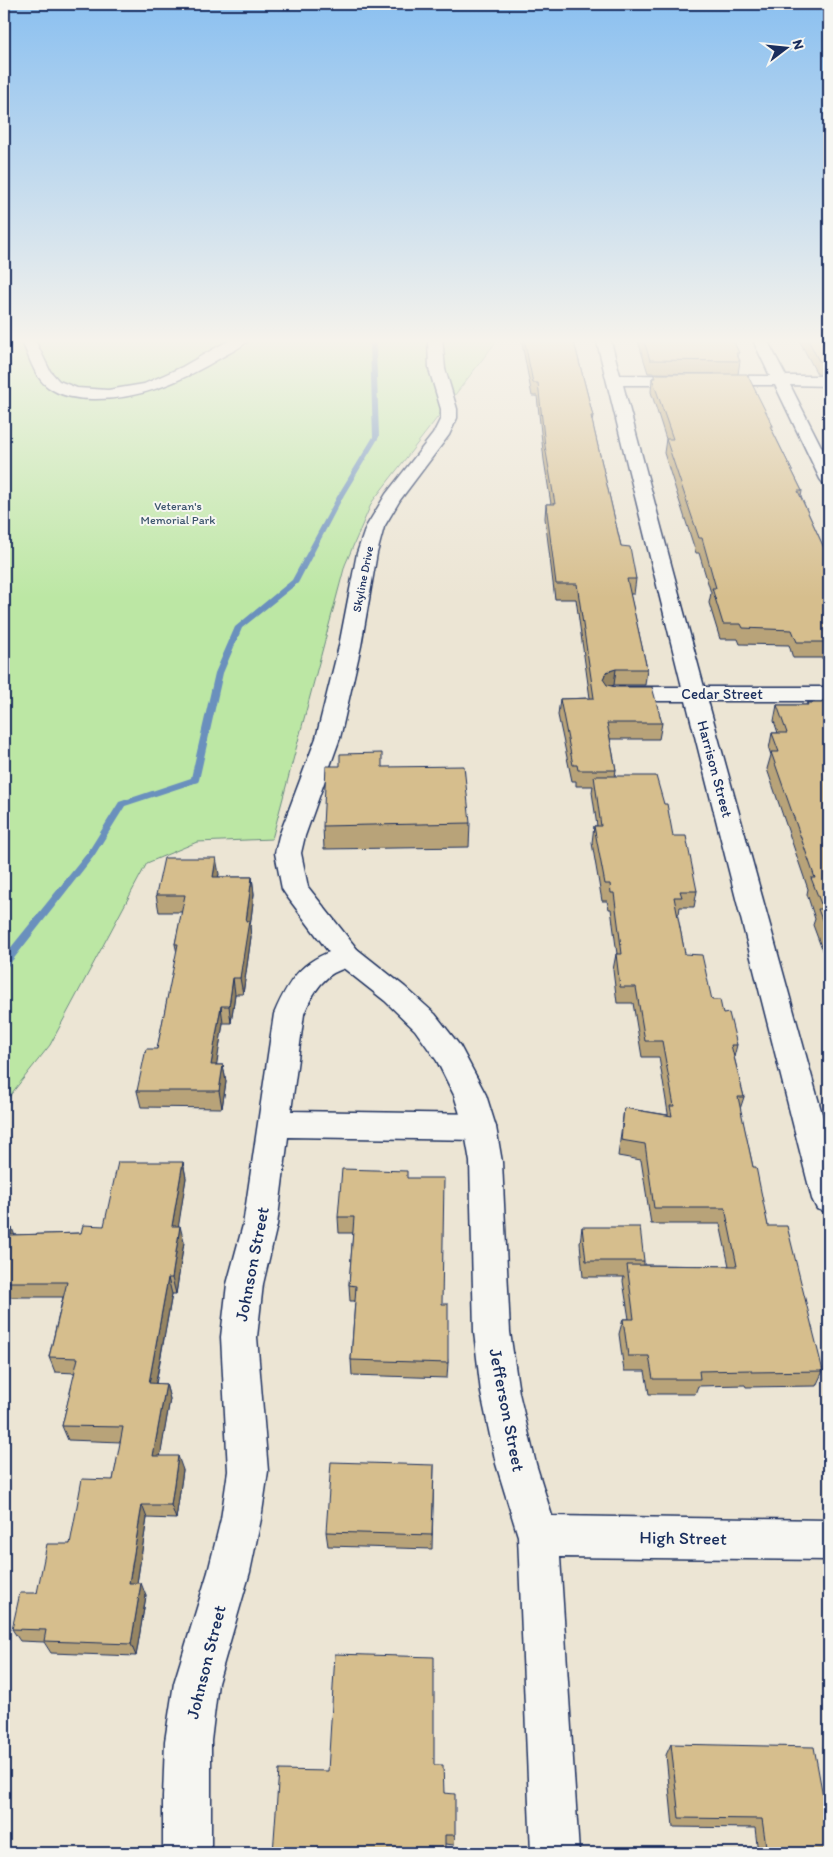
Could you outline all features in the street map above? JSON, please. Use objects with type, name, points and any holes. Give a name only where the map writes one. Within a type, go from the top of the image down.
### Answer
[{"type":"street","name":"Skyline Drive","points":[[347,956],[295,889],[288,853],[292,836],[328,738],[375,527],[392,498],[441,435],[446,425]]},
{"type":"street","name":"Harrison Street","points":[[626,425],[695,694],[829,1199]]},
{"type":"street","points":[[802,425],[829,479]]},
{"type":"street","name":"Cedar Street","points":[[614,694],[829,694]]},
{"type":"street","name":"Johnson Street","points":[[187,1853],[188,1741],[196,1683],[229,1572],[241,1519],[248,1471],[239,1337],[245,1284],[260,1225],[289,1014],[297,995],[318,969],[347,956]]},
{"type":"street","name":"Jefferson Street","points":[[347,956],[395,994],[426,1022],[449,1054],[460,1074],[470,1094],[480,1127],[486,1162],[492,1332],[500,1393],[518,1469],[538,1536],[555,1853]]},
{"type":"street","points":[[275,1124],[480,1127]]},
{"type":"street","name":"High Street","points":[[538,1536],[829,1540]]},
{"type":"green space","name":"Veteran's Memorial Park","points":[[4,425],[432,425],[372,502],[345,565],[272,839],[197,842],[147,863],[50,1045],[4,1103]]},
{"type":"building","points":[[543,425],[593,425],[621,546],[630,547],[636,579],[627,579],[647,669],[616,669],[606,672],[603,679],[607,685],[616,687],[652,687],[662,723],[607,723],[616,770],[578,770],[577,765],[573,765],[560,699],[594,698],[577,584],[556,584],[546,504],[555,504]]},
{"type":"building","points":[[668,425],[772,425],[770,426],[802,491],[798,491],[824,548],[829,548],[829,642],[797,642],[792,630],[743,628],[741,624],[723,624],[712,588],[716,588],[702,538],[699,538],[666,439],[673,439]]},
{"type":"building","points":[[822,701],[829,701],[829,936],[818,909],[823,909],[811,878],[815,878],[771,752],[779,752],[772,733],[787,733],[777,705],[808,705],[807,703],[822,703]]},
{"type":"building","points":[[382,753],[382,767],[464,766],[470,823],[323,826],[326,766],[340,766],[340,754]]},
{"type":"building","points":[[594,776],[656,776],[664,804],[667,804],[673,836],[686,836],[697,891],[680,891],[682,897],[674,897],[685,954],[702,955],[712,1000],[720,1000],[723,1014],[729,1013],[737,1045],[731,1045],[744,1097],[738,1097],[753,1167],[756,1167],[768,1226],[787,1226],[823,1371],[699,1371],[700,1379],[653,1379],[649,1356],[628,1356],[623,1319],[634,1319],[627,1265],[737,1266],[725,1208],[654,1208],[645,1144],[621,1140],[624,1108],[672,1116],[670,1106],[674,1106],[662,1041],[645,1041],[636,987],[620,987],[616,954],[622,954],[614,893],[611,893],[610,884],[605,884],[594,826],[601,826]]},
{"type":"building","points":[[164,858],[216,858],[213,877],[252,877],[246,921],[249,921],[240,978],[233,978],[229,1006],[221,1006],[211,1065],[223,1065],[219,1091],[137,1091],[146,1049],[157,1049],[178,944],[175,944],[185,895],[156,895]]},
{"type":"building","points":[[118,1162],[183,1162],[172,1226],[180,1226],[172,1278],[168,1278],[149,1383],[166,1384],[153,1456],[178,1456],[171,1505],[142,1505],[129,1583],[141,1583],[131,1644],[44,1641],[46,1630],[12,1629],[20,1593],[37,1593],[47,1544],[70,1544],[82,1479],[113,1480],[123,1427],[62,1426],[78,1358],[49,1357],[67,1282],[4,1282],[4,1229],[12,1228],[11,1235],[81,1233],[83,1225],[104,1226]]},
{"type":"building","points":[[342,1169],[407,1171],[407,1178],[444,1178],[442,1304],[448,1304],[448,1363],[351,1360],[356,1286],[349,1285],[354,1217],[338,1217]]},
{"type":"building","points":[[582,1227],[640,1227],[644,1261],[586,1261]]},
{"type":"building","points":[[331,1462],[434,1465],[432,1535],[326,1532]]},
{"type":"building","points":[[335,1654],[434,1657],[434,1765],[443,1765],[444,1793],[455,1794],[455,1835],[445,1835],[445,1853],[273,1853],[279,1770],[328,1771]]},
{"type":"building","points":[[671,1744],[814,1747],[825,1807],[829,1807],[829,1853],[767,1853],[762,1819],[679,1818]]},
{"type":"waterway","points":[[4,963],[91,854],[122,804],[195,780],[219,673],[239,627],[295,581],[341,495],[376,437],[376,425]]}]
